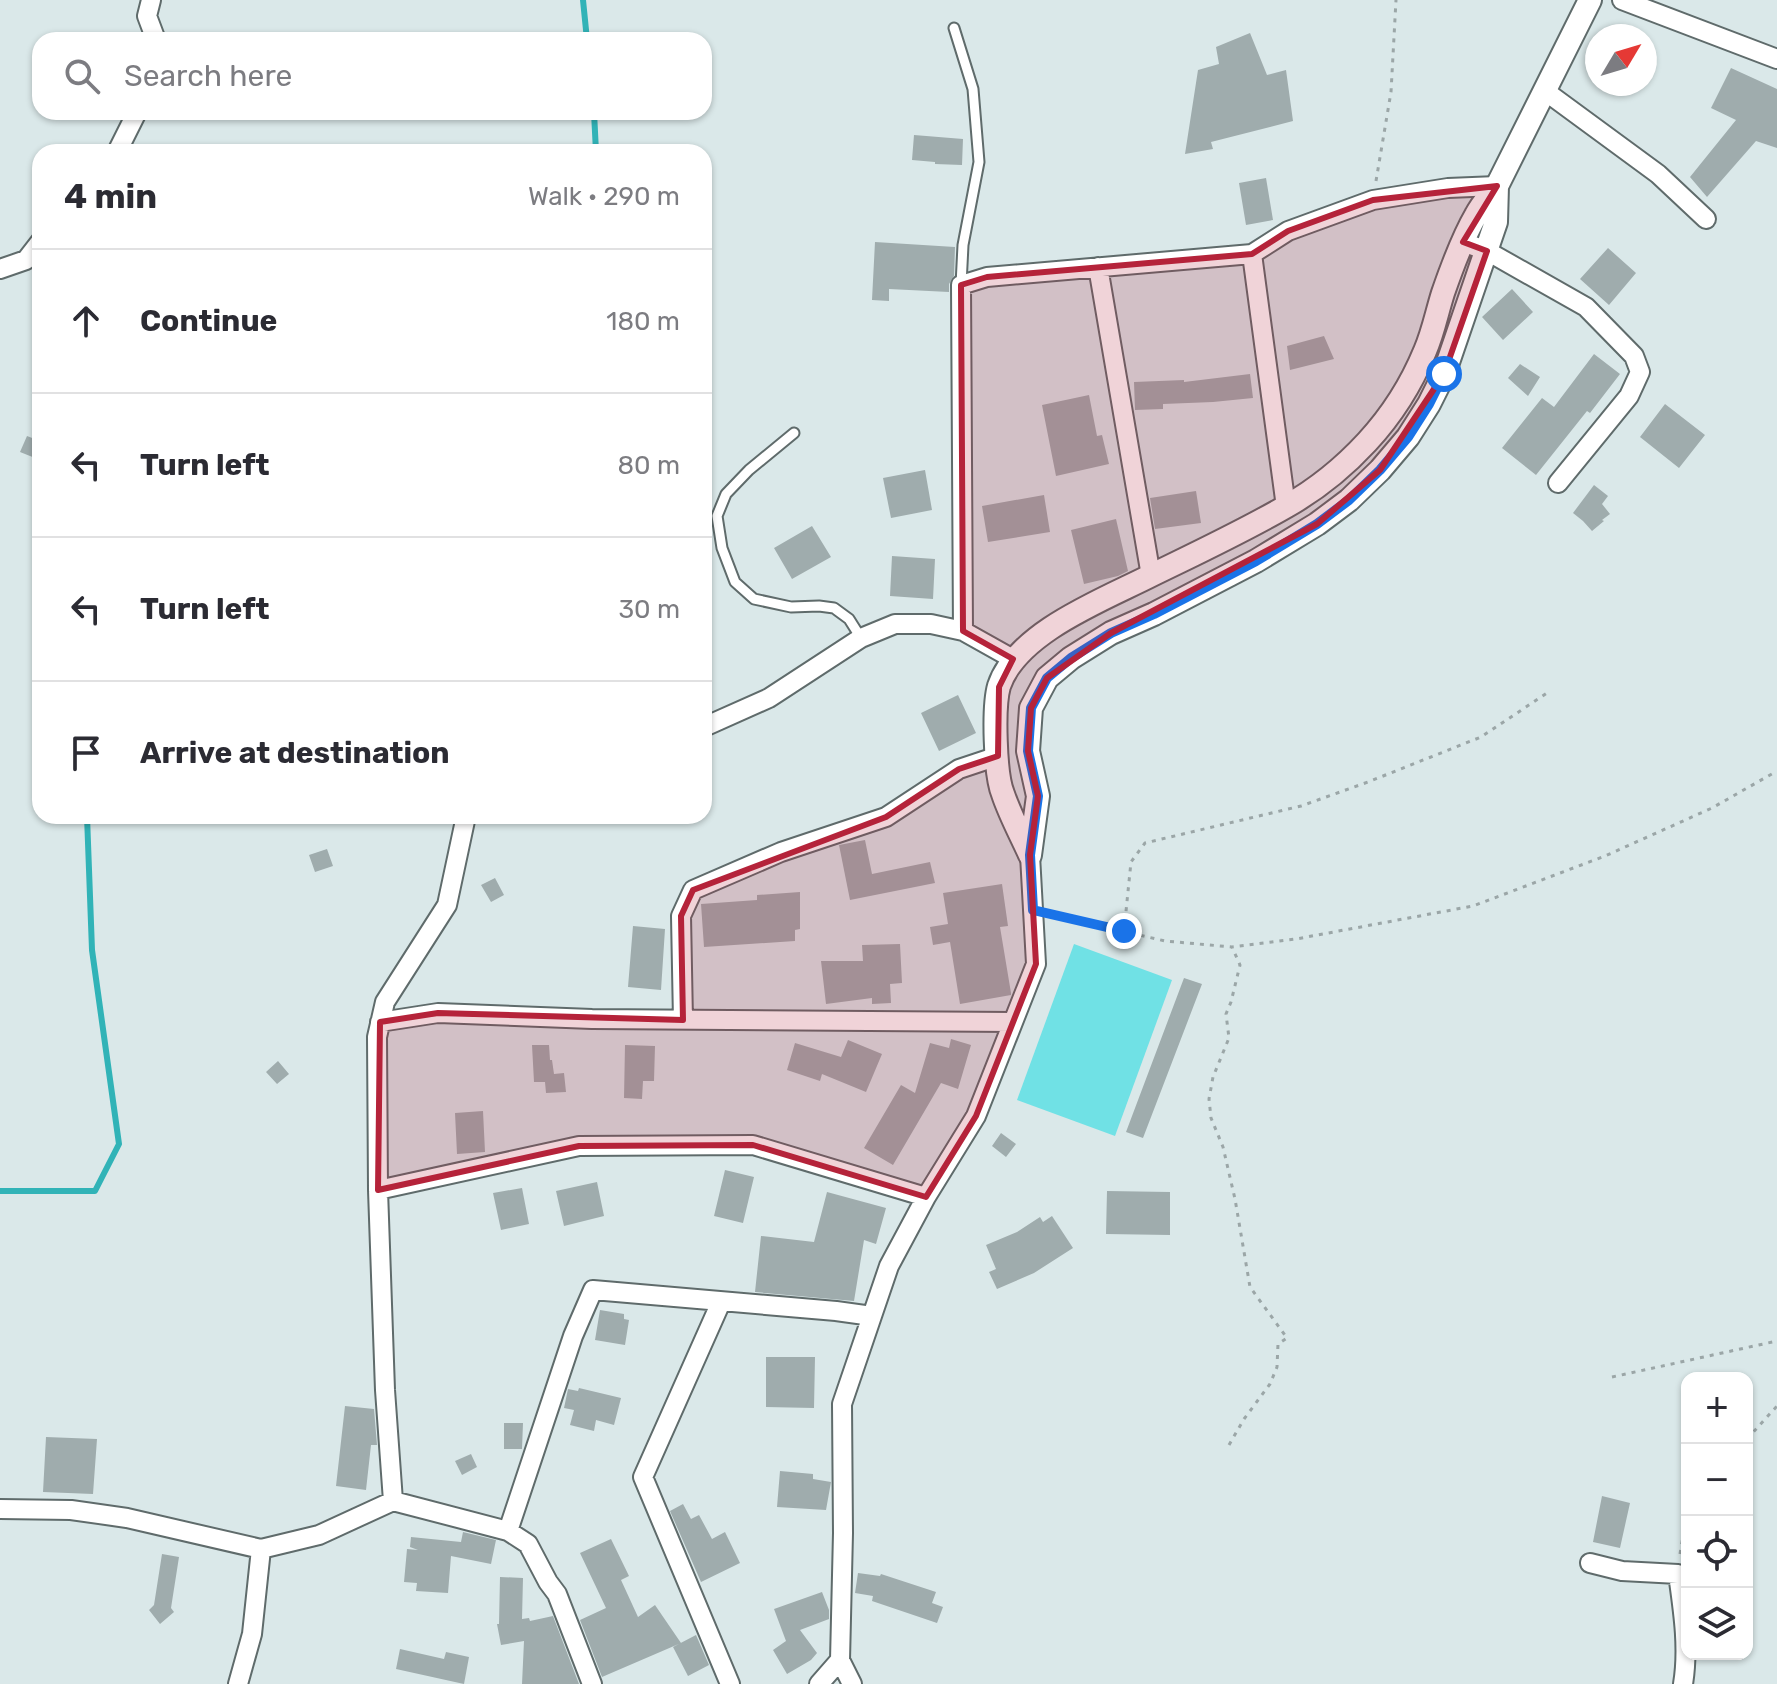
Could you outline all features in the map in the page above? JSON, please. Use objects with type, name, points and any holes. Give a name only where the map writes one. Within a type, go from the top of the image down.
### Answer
[{"type":"street","points":[[151,0],[147,16],[153,32]]},
{"type":"street","points":[[1030,855],[1001,791],[995,725],[999,687],[1013,659],[1051,628],[1094,602],[1286,507],[1321,485],[1345,465],[1393,412],[1426,349],[1443,293],[1476,213],[1497,186],[1590,0]]},
{"type":"street","points":[[1622,0],[1777,59]]},
{"type":"street","points":[[1545,91],[1658,174],[1706,219]]},
{"type":"street","points":[[121,144],[133,120]]},
{"type":"street","points":[[963,631],[961,285],[987,277],[1252,254],[1288,231],[1373,200],[1448,188],[1497,186]]},
{"type":"street","points":[[852,1684],[840,1660],[842,1404],[889,1266],[926,1197],[976,1116],[1036,964],[1030,855],[1038,796],[1028,751],[1031,708],[1047,678],[1071,658],[1111,633],[1256,561],[1317,524],[1349,500],[1380,470],[1408,437],[1444,374],[1496,222],[1497,186]]},
{"type":"street","points":[[1463,242],[1487,251],[1586,307],[1634,356],[1640,372],[1629,396],[1558,483]]},
{"type":"street","points":[[0,269],[26,260],[32,252]]},
{"type":"street","points":[[1252,254],[1286,507]]},
{"type":"street","points":[[1098,267],[1151,576]]},
{"type":"street","points":[[712,723],[769,698],[861,638],[895,624],[931,624],[963,631],[1013,659]]},
{"type":"street","points":[[683,1020],[681,916],[693,890],[781,852],[886,817],[959,769],[998,756]]},
{"type":"street","points":[[393,1501],[385,1390],[378,1190],[377,1037],[385,1002],[447,905],[464,824]]},
{"type":"street","points":[[380,1022],[438,1013],[592,1019],[1013,1022]]},
{"type":"street","points":[[378,1190],[579,1146],[753,1145],[926,1197]]},
{"type":"street","points":[[508,1531],[573,1336],[593,1290],[872,1316]]},
{"type":"street","points":[[721,1302],[643,1477],[730,1684]]},
{"type":"street","points":[[0,1509],[71,1510],[113,1516],[261,1549],[319,1535],[393,1501],[508,1531],[528,1544],[557,1594],[592,1684]]},
{"type":"street","points":[[238,1684],[252,1634],[261,1549]]},
{"type":"street","points":[[1590,1563],[1622,1571],[1678,1574],[1683,1612],[1683,1684]]},
{"type":"street","points":[[819,1684],[840,1660]]},
{"type":"lane","points":[[954,28],[973,89],[979,162],[963,245],[961,285]]},
{"type":"lane","points":[[794,433],[749,470],[726,494],[717,516],[722,548],[735,582],[754,599],[791,607],[834,608],[849,619],[861,638]]},
{"type":"path","points":[[1373,200],[1391,92],[1396,0]]},
{"type":"path","points":[[1124,931],[1131,862],[1145,843],[1301,806],[1368,782],[1481,737],[1550,691]]},
{"type":"path","points":[[1033,910],[1165,941],[1232,947],[1296,939],[1473,906],[1605,856],[1712,808],[1777,771]]},
{"type":"path","points":[[1229,1445],[1270,1384],[1277,1367],[1278,1344],[1287,1338],[1250,1287],[1223,1147],[1211,1118],[1209,1099],[1213,1077],[1229,1038],[1226,1014],[1240,965],[1232,947]]},
{"type":"path","points":[[1612,1377],[1777,1341]]},
{"type":"path","points":[[1753,1432],[1777,1406]]},
{"type":"path","points":[[1678,1574],[1687,1516]]},
{"type":"highlighted area","points":[[1497,186],[1463,242],[1487,251],[1444,374],[1380,470],[1317,524],[1111,633],[1047,678],[1031,708],[1028,751],[1038,796],[1030,855],[1036,964],[976,1116],[926,1197],[753,1145],[579,1146],[378,1190],[380,1022],[438,1013],[683,1020],[681,916],[693,890],[886,817],[959,769],[998,756],[999,687],[1013,659],[963,631],[961,285],[987,277],[1252,254],[1288,231],[1373,200]]},
{"type":"shaded area","points":[[1074,944],[1172,980],[1115,1136],[1017,1100]]},
{"type":"building","points":[[1250,33],[1267,75],[1286,70],[1293,121],[1211,142],[1213,149],[1185,154],[1198,70],[1219,64],[1216,47]]},
{"type":"building","points":[[1731,68],[1777,89],[1777,148],[1756,141],[1707,197],[1690,177],[1736,120],[1711,108]]},
{"type":"building","points":[[914,135],[963,139],[962,165],[912,160]]},
{"type":"building","points":[[1266,178],[1273,220],[1246,225],[1239,183]]},
{"type":"building","points":[[875,242],[955,247],[954,276],[949,292],[889,289],[889,301],[872,300]]},
{"type":"building","points":[[1608,248],[1636,273],[1609,305],[1580,279]]},
{"type":"building","points":[[1512,289],[1533,312],[1503,340],[1482,317]]},
{"type":"building","points":[[1324,336],[1334,359],[1290,370],[1287,346]]},
{"type":"building","points":[[1594,354],[1620,374],[1536,475],[1502,448],[1542,398],[1554,407]]},
{"type":"building","points":[[1520,364],[1540,377],[1528,396],[1508,378]]},
{"type":"building","points":[[1250,374],[1253,398],[1163,404],[1163,409],[1135,410],[1134,382],[1184,382]]},
{"type":"building","points":[[1089,395],[1097,436],[1102,435],[1109,464],[1056,476],[1042,405]]},
{"type":"building","points":[[1665,404],[1705,435],[1679,468],[1640,437]]},
{"type":"building","points":[[27,436],[32,438],[32,457],[20,452]]},
{"type":"building","points":[[925,470],[932,510],[891,518],[883,478]]},
{"type":"building","points":[[1594,485],[1608,496],[1602,504],[1610,514],[1592,531],[1573,513]]},
{"type":"building","points":[[1196,491],[1201,523],[1155,529],[1150,498]]},
{"type":"building","points":[[1044,495],[1050,532],[988,542],[982,506]]},
{"type":"building","points":[[1116,519],[1128,571],[1084,584],[1071,530]]},
{"type":"building","points":[[812,526],[831,557],[792,579],[774,548]]},
{"type":"building","points":[[892,556],[935,559],[933,599],[890,596]]},
{"type":"building","points":[[958,695],[976,733],[939,751],[921,713]]},
{"type":"building","points":[[865,840],[872,874],[930,862],[935,883],[850,900],[839,845]]},
{"type":"building","points":[[327,849],[333,866],[315,872],[309,855]]},
{"type":"building","points":[[495,878],[504,895],[491,902],[481,885]]},
{"type":"building","points":[[1002,884],[1008,926],[1000,927],[1011,995],[960,1004],[950,942],[933,945],[930,927],[948,924],[943,893]]},
{"type":"building","points":[[800,892],[800,929],[795,930],[795,941],[704,947],[701,904],[757,900],[757,895]]},
{"type":"building","points":[[633,926],[665,929],[661,990],[628,987]]},
{"type":"building","points":[[900,944],[902,983],[890,984],[891,1003],[872,1004],[872,998],[826,1004],[821,961],[863,961],[862,945]]},
{"type":"building","points":[[1184,978],[1202,984],[1143,1138],[1126,1132]]},
{"type":"building","points":[[951,1039],[971,1045],[958,1089],[941,1083],[893,1165],[864,1148],[901,1085],[915,1093],[930,1043],[949,1048]]},
{"type":"building","points":[[848,1040],[882,1054],[866,1092],[822,1074],[820,1081],[787,1070],[795,1043],[841,1057]]},
{"type":"building","points":[[532,1045],[549,1045],[554,1074],[564,1073],[566,1092],[546,1093],[545,1082],[534,1082]]},
{"type":"building","points":[[625,1045],[655,1046],[654,1081],[643,1081],[642,1099],[624,1098]]},
{"type":"building","points":[[278,1061],[289,1074],[277,1084],[266,1072]]},
{"type":"building","points":[[483,1111],[485,1152],[457,1154],[455,1113]]},
{"type":"building","points":[[1001,1133],[1016,1144],[1006,1157],[992,1146]]},
{"type":"building","points":[[725,1170],[754,1177],[743,1223],[714,1216]]},
{"type":"building","points":[[597,1182],[604,1216],[564,1226],[556,1191]]},
{"type":"building","points":[[522,1188],[529,1224],[501,1230],[493,1193]]},
{"type":"building","points":[[1107,1191],[1170,1192],[1170,1235],[1106,1234]]},
{"type":"building","points":[[827,1192],[886,1208],[876,1244],[864,1240],[854,1301],[755,1292],[761,1236],[814,1242]]},
{"type":"building","points":[[1052,1216],[1073,1248],[1034,1273],[997,1289],[989,1272],[996,1269],[986,1245],[1017,1232],[1040,1217],[1043,1222]]},
{"type":"building","points":[[600,1310],[624,1314],[624,1319],[629,1320],[625,1345],[595,1340]]},
{"type":"building","points":[[766,1357],[815,1357],[814,1408],[766,1407]]},
{"type":"building","points":[[579,1388],[621,1398],[614,1425],[596,1420],[594,1431],[570,1425],[574,1410],[564,1408],[568,1389],[578,1391]]},
{"type":"building","points":[[345,1406],[374,1409],[377,1445],[371,1445],[366,1490],[336,1486]]},
{"type":"building","points":[[504,1423],[523,1423],[522,1449],[504,1449]]},
{"type":"building","points":[[46,1437],[97,1439],[93,1494],[43,1492]]},
{"type":"building","points":[[471,1454],[477,1467],[462,1475],[455,1461]]},
{"type":"building","points":[[780,1471],[813,1474],[813,1479],[831,1482],[826,1510],[777,1507]]},
{"type":"building","points":[[1602,1496],[1630,1503],[1620,1548],[1593,1542]]},
{"type":"building","points":[[683,1504],[691,1519],[699,1515],[712,1539],[725,1532],[740,1563],[701,1582],[670,1511]]},
{"type":"building","points":[[463,1532],[496,1540],[491,1564],[451,1556],[448,1593],[416,1591],[417,1583],[404,1582],[407,1549],[418,1550],[410,1547],[411,1537],[461,1542]]},
{"type":"building","points":[[611,1539],[629,1576],[621,1580],[638,1617],[655,1605],[681,1643],[602,1677],[580,1620],[606,1608],[580,1553]]},
{"type":"building","points":[[162,1554],[179,1557],[171,1608],[174,1612],[160,1624],[149,1610],[154,1605]]},
{"type":"building","points":[[858,1573],[881,1574],[936,1592],[932,1603],[943,1607],[937,1623],[872,1601],[873,1596],[855,1593]]},
{"type":"building","points":[[500,1577],[523,1578],[522,1619],[529,1618],[530,1621],[553,1616],[579,1684],[522,1684],[524,1641],[501,1645],[497,1624]]},
{"type":"building","points":[[822,1592],[829,1619],[800,1630],[817,1653],[787,1674],[773,1650],[786,1641],[774,1609]]},
{"type":"building","points":[[696,1635],[709,1665],[688,1676],[673,1647]]},
{"type":"building","points":[[400,1649],[444,1659],[446,1652],[469,1657],[464,1684],[396,1669]]},
{"type":"waterway","points":[[583,0],[586,32]]},
{"type":"waterway","points":[[594,120],[596,144]]},
{"type":"waterway","points":[[0,1191],[95,1191],[119,1144],[92,950],[87,824]]},
{"type":"route","points":[[1124,931],[1033,910],[1030,855],[1038,796],[1028,751],[1031,708],[1047,678],[1071,658],[1111,633],[1256,561],[1317,524],[1349,500],[1408,437],[1444,374]]}]
